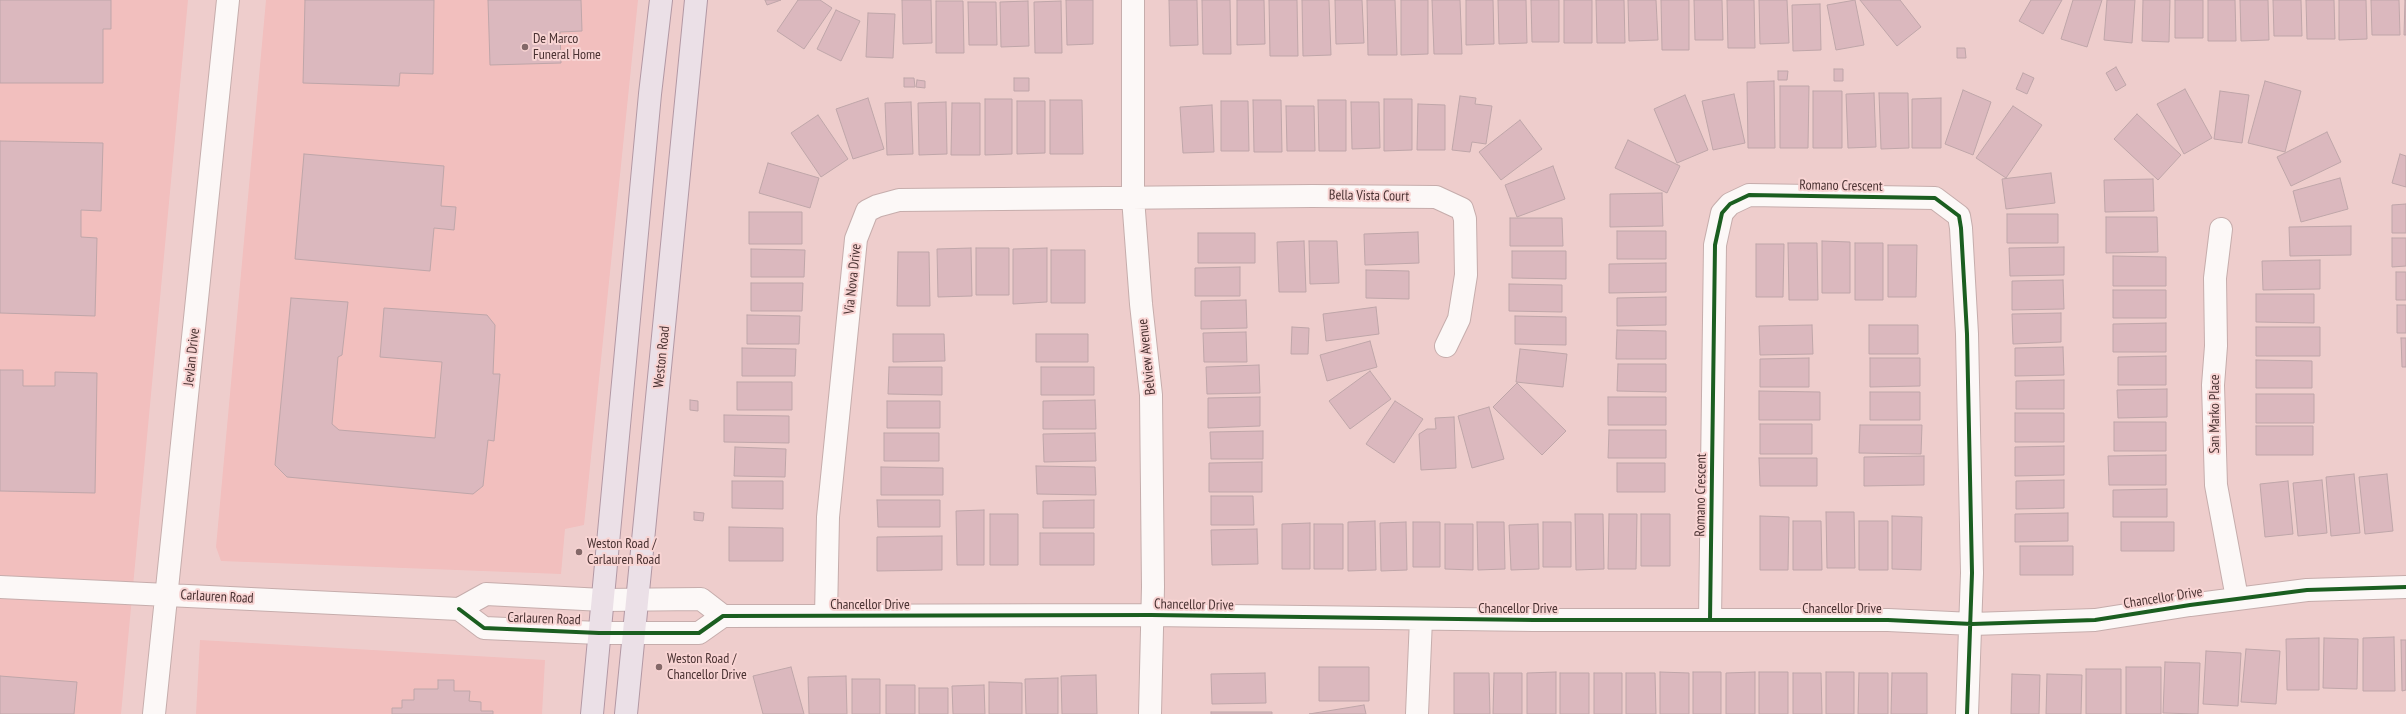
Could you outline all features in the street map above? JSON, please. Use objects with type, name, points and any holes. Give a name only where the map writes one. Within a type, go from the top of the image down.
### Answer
[{"type":"main road","points":[[592,714],[650,94],[661,0]]},
{"type":"main road","name":"Weston Road","points":[[626,714],[696,0]]},
{"type":"street","name":"Jevlan Drive","points":[[154,714],[228,0]]},
{"type":"street","name":"Belview Avenue","points":[[1133,0],[1133,198],[1141,304],[1151,395],[1150,714]]},
{"type":"street","name":"Romano Crescent","points":[[1710,620],[1715,245],[1722,213],[1730,204],[1749,195],[1935,198],[1959,216],[1961,228],[1967,334],[1972,624],[1967,714]]},
{"type":"street","name":"Bella Vista Court","points":[[1133,198],[1312,196],[1436,197],[1455,204],[1462,209],[1465,218],[1466,275],[1459,319],[1446,346]]},
{"type":"street","name":"Via Nova Drive","points":[[826,616],[829,502],[856,239],[867,211],[877,206],[899,200],[1133,198]]},
{"type":"street","name":"San Marko Place","points":[[2221,229],[2215,278],[2216,346],[2213,385],[2216,485],[2237,598]]},
{"type":"street","name":"Carlauren Road","points":[[0,587],[459,609],[486,594],[603,600],[638,598]]},
{"type":"street","name":"Chancellor Drive","points":[[722,616],[1151,615],[1421,619],[1888,620],[1972,624],[2095,620],[2237,598],[2307,590],[2406,587]]},
{"type":"street","points":[[634,631],[699,633],[722,616],[700,599],[638,598]]},
{"type":"street","name":"Carlauren Road","points":[[459,609],[484,628],[599,633],[634,631]]},
{"type":"street","points":[[1417,714],[1421,619]]},
{"type":"shaded area","points":[[0,0],[188,0],[121,714],[0,714]]},
{"type":"shaded area","points":[[266,0],[638,0],[584,525],[565,529],[561,574],[221,561],[216,547]]},
{"type":"shaded area","points":[[200,640],[545,660],[542,714],[196,714]]},
{"type":"building","points":[[0,0],[111,0],[111,29],[103,29],[103,83],[0,83]]},
{"type":"building","points":[[305,0],[434,0],[433,74],[400,73],[399,86],[303,83]]},
{"type":"building","name":"De Marco Funeral Home","points":[[488,0],[581,0],[582,31],[560,32],[561,63],[490,65]]},
{"type":"building","points":[[765,0],[781,0],[767,5]]},
{"type":"building","points":[[798,0],[820,0],[832,8],[804,49],[777,31]]},
{"type":"building","points":[[902,0],[931,0],[932,43],[903,44]]},
{"type":"building","points":[[1066,0],[1093,0],[1093,44],[1067,45]]},
{"type":"building","points":[[1169,0],[1197,0],[1198,45],[1170,46]]},
{"type":"building","points":[[1202,0],[1230,0],[1231,54],[1203,54]]},
{"type":"building","points":[[1237,0],[1264,0],[1265,44],[1237,45]]},
{"type":"building","points":[[1269,0],[1297,0],[1298,56],[1270,56]]},
{"type":"building","points":[[1302,0],[1329,0],[1331,55],[1303,56]]},
{"type":"building","points":[[1335,0],[1362,0],[1364,43],[1336,44]]},
{"type":"building","points":[[1367,0],[1395,0],[1397,55],[1368,55]]},
{"type":"building","points":[[1401,0],[1428,0],[1428,54],[1401,55]]},
{"type":"building","points":[[1432,0],[1460,0],[1462,54],[1434,54]]},
{"type":"building","points":[[1466,0],[1493,0],[1494,44],[1466,45]]},
{"type":"building","points":[[1498,0],[1526,0],[1527,43],[1499,44]]},
{"type":"building","points":[[1531,0],[1559,0],[1559,42],[1532,42]]},
{"type":"building","points":[[1564,0],[1592,0],[1592,43],[1564,43]]},
{"type":"building","points":[[1596,0],[1624,0],[1625,43],[1597,43]]},
{"type":"building","points":[[1628,0],[1656,0],[1658,40],[1629,41]]},
{"type":"building","points":[[1661,0],[1689,0],[1689,50],[1662,50]]},
{"type":"building","points":[[1694,0],[1722,0],[1723,40],[1695,40]]},
{"type":"building","points":[[1727,0],[1754,0],[1755,48],[1728,48]]},
{"type":"building","points":[[1759,0],[1787,0],[1789,43],[1760,44]]},
{"type":"building","points":[[1855,0],[1864,45],[1836,50],[1827,5]]},
{"type":"building","points":[[1860,0],[1900,0],[1921,27],[1897,46]]},
{"type":"building","points":[[2031,0],[2062,0],[2043,34],[2019,21]]},
{"type":"building","points":[[2073,0],[2102,0],[2087,47],[2061,39]]},
{"type":"building","points":[[2107,0],[2135,0],[2132,43],[2104,40]]},
{"type":"building","points":[[2143,0],[2170,0],[2169,42],[2142,41]]},
{"type":"building","points":[[2175,0],[2203,0],[2203,38],[2175,38]]},
{"type":"building","points":[[2208,0],[2235,0],[2236,41],[2208,41]]},
{"type":"building","points":[[2240,0],[2268,0],[2269,40],[2241,41]]},
{"type":"building","points":[[2273,0],[2301,0],[2302,36],[2274,36]]},
{"type":"building","points":[[2306,0],[2334,0],[2335,39],[2307,39]]},
{"type":"building","points":[[2339,0],[2366,0],[2367,39],[2339,40]]},
{"type":"building","points":[[2371,0],[2399,0],[2400,35],[2372,35]]},
{"type":"building","points":[[2405,0],[2406,35],[2404,35]]},
{"type":"building","points":[[936,1],[963,1],[964,53],[936,53]]},
{"type":"building","points":[[1028,1],[1029,46],[1001,47],[1000,2]]},
{"type":"building","points":[[1061,1],[1062,53],[1035,53],[1034,2]]},
{"type":"building","points":[[968,2],[996,2],[997,45],[969,45]]},
{"type":"building","points":[[1820,4],[1821,50],[1793,51],[1792,5]]},
{"type":"building","points":[[836,10],[860,21],[841,61],[817,49]]},
{"type":"building","points":[[868,13],[895,14],[893,58],[866,57]]},
{"type":"building","points":[[1957,48],[1965,48],[1966,58],[1957,58]]},
{"type":"building","points":[[2116,67],[2126,85],[2116,91],[2106,73]]},
{"type":"building","points":[[1834,69],[1843,69],[1843,81],[1834,81]]},
{"type":"building","points":[[1778,71],[1788,71],[1787,80],[1778,80]]},
{"type":"building","points":[[2023,73],[2034,78],[2027,94],[2016,89]]},
{"type":"building","points":[[904,78],[914,78],[915,87],[904,87]]},
{"type":"building","points":[[1014,78],[1029,78],[1029,91],[1014,91]]},
{"type":"building","points":[[917,80],[925,81],[925,88],[916,87]]},
{"type":"building","points":[[1774,81],[1775,148],[1748,148],[1747,82]]},
{"type":"building","points":[[2265,81],[2301,91],[2285,152],[2248,143]]},
{"type":"building","points":[[1780,86],[1809,86],[1808,148],[1780,148]]},
{"type":"building","points":[[2185,89],[2212,138],[2184,154],[2157,104]]},
{"type":"building","points":[[1963,90],[1991,102],[1973,155],[1945,144]]},
{"type":"building","points":[[1813,91],[1842,91],[1842,148],[1813,148]]},
{"type":"building","points":[[2220,91],[2249,95],[2242,143],[2214,139]]},
{"type":"building","points":[[1874,93],[1876,147],[1848,148],[1846,94]]},
{"type":"building","points":[[1879,93],[1908,93],[1909,148],[1881,149]]},
{"type":"building","points":[[1734,94],[1745,143],[1713,150],[1702,101]]},
{"type":"building","points":[[1685,95],[1708,150],[1677,163],[1654,109]]},
{"type":"building","points":[[1460,96],[1476,98],[1475,104],[1492,106],[1486,144],[1472,142],[1470,152],[1452,150]]},
{"type":"building","points":[[868,98],[884,149],[853,159],[836,109]]},
{"type":"building","points":[[1941,98],[1941,148],[1912,148],[1912,99]]},
{"type":"building","points":[[985,99],[1012,99],[1012,154],[985,155]]},
{"type":"building","points":[[1384,99],[1412,99],[1412,150],[1384,151]]},
{"type":"building","points":[[1050,100],[1082,100],[1083,154],[1050,154]]},
{"type":"building","points":[[1253,100],[1281,100],[1282,152],[1254,152]]},
{"type":"building","points":[[1318,100],[1346,100],[1346,151],[1319,151]]},
{"type":"building","points":[[1017,101],[1045,101],[1045,153],[1017,154]]},
{"type":"building","points":[[1221,101],[1248,101],[1249,151],[1221,151]]},
{"type":"building","points":[[911,102],[913,154],[887,155],[885,103]]},
{"type":"building","points":[[946,102],[947,154],[919,155],[918,103]]},
{"type":"building","points":[[1351,102],[1379,102],[1380,148],[1352,149]]},
{"type":"building","points":[[952,103],[980,103],[980,155],[951,155]]},
{"type":"building","points":[[1418,104],[1445,105],[1445,150],[1417,150]]},
{"type":"building","points":[[1212,105],[1214,152],[1183,153],[1180,107]]},
{"type":"building","points":[[1286,106],[1314,106],[1315,151],[1287,151]]},
{"type":"building","points":[[2013,106],[2042,125],[2006,178],[1976,158]]},
{"type":"building","points":[[2137,114],[2181,155],[2158,180],[2114,139]]},
{"type":"building","points":[[818,115],[848,159],[821,177],[791,133]]},
{"type":"building","points":[[1520,120],[1542,149],[1501,180],[1479,152]]},
{"type":"building","points":[[2327,132],[2341,162],[2291,186],[2277,157]]},
{"type":"building","points":[[1628,140],[1680,166],[1667,193],[1615,168]]},
{"type":"building","points":[[0,141],[103,143],[101,211],[81,210],[81,237],[97,238],[95,316],[0,313]]},
{"type":"building","points":[[304,154],[444,166],[441,206],[456,207],[454,230],[434,228],[430,271],[295,259]]},
{"type":"building","points":[[2400,154],[2406,156],[2406,187],[2392,183]]},
{"type":"building","points":[[768,163],[819,178],[810,208],[759,193]]},
{"type":"building","points":[[1553,166],[1565,199],[1517,217],[1505,185]]},
{"type":"building","points":[[2051,173],[2055,203],[2006,209],[2002,179]]},
{"type":"building","points":[[2340,178],[2348,209],[2301,222],[2293,191]]},
{"type":"building","points":[[2153,179],[2154,211],[2105,212],[2104,180]]},
{"type":"building","points":[[1662,193],[1663,226],[1610,227],[1610,194]]},
{"type":"building","points":[[2406,204],[2406,233],[2392,233],[2392,205]]},
{"type":"building","points":[[749,212],[802,212],[802,244],[749,244]]},
{"type":"building","points":[[2007,214],[2058,214],[2058,243],[2007,243]]},
{"type":"building","points":[[2106,217],[2157,217],[2158,252],[2106,253]]},
{"type":"building","points":[[1510,218],[1562,218],[1563,246],[1510,246]]},
{"type":"building","points":[[2351,226],[2351,255],[2290,256],[2289,227]]},
{"type":"building","points":[[1617,231],[1666,231],[1666,259],[1617,259]]},
{"type":"building","points":[[1418,232],[1419,263],[1365,265],[1364,234]]},
{"type":"building","points":[[1198,233],[1255,233],[1255,263],[1198,263]]},
{"type":"building","points":[[2392,238],[2406,238],[2406,266],[2392,267]]},
{"type":"building","points":[[1304,241],[1306,292],[1279,292],[1277,242]]},
{"type":"building","points":[[1309,241],[1337,241],[1339,283],[1310,284]]},
{"type":"building","points":[[1822,241],[1850,242],[1850,293],[1822,293]]},
{"type":"building","points":[[1788,243],[1817,243],[1818,300],[1789,300]]},
{"type":"building","points":[[1855,243],[1883,243],[1883,300],[1855,300]]},
{"type":"building","points":[[1756,244],[1784,244],[1783,297],[1756,297]]},
{"type":"building","points":[[1888,245],[1917,245],[1916,297],[1888,297]]},
{"type":"building","points":[[2064,247],[2064,275],[2010,276],[2009,248]]},
{"type":"building","points":[[971,248],[972,296],[938,297],[937,249]]},
{"type":"building","points":[[976,248],[1009,248],[1009,295],[976,295]]},
{"type":"building","points":[[1047,248],[1047,302],[1013,304],[1013,249]]},
{"type":"building","points":[[751,249],[805,250],[804,277],[751,277]]},
{"type":"building","points":[[1051,250],[1085,250],[1085,303],[1051,303]]},
{"type":"building","points":[[1512,251],[1566,251],[1566,279],[1512,278]]},
{"type":"building","points":[[898,252],[929,252],[930,306],[897,306]]},
{"type":"building","points":[[2113,256],[2166,257],[2166,286],[2113,286]]},
{"type":"building","points":[[2320,260],[2320,289],[2263,290],[2262,261]]},
{"type":"building","points":[[1666,263],[1666,292],[1609,293],[1609,264]]},
{"type":"building","points":[[1240,267],[1240,296],[1195,296],[1195,268]]},
{"type":"building","points":[[1366,270],[1409,271],[1409,299],[1366,298]]},
{"type":"building","points":[[2396,272],[2406,272],[2406,300],[2396,300]]},
{"type":"building","points":[[2063,280],[2064,309],[2012,310],[2012,281]]},
{"type":"building","points":[[751,283],[803,283],[802,311],[751,311]]},
{"type":"building","points":[[1509,284],[1562,285],[1562,312],[1509,311]]},
{"type":"building","points":[[2113,290],[2166,290],[2166,318],[2113,318]]},
{"type":"building","points":[[2256,294],[2314,294],[2314,323],[2256,322]]},
{"type":"building","points":[[1666,297],[1666,325],[1617,326],[1617,298]]},
{"type":"building","points":[[291,298],[348,302],[342,355],[338,357],[332,424],[339,430],[435,438],[442,362],[380,357],[384,308],[487,315],[495,325],[493,374],[500,374],[494,441],[488,440],[483,486],[473,494],[287,477],[275,465]]},
{"type":"building","points":[[1246,300],[1247,328],[1201,329],[1201,301]]},
{"type":"building","points":[[2397,305],[2406,305],[2406,333],[2397,333]]},
{"type":"building","points":[[1376,307],[1379,334],[1326,341],[1323,314]]},
{"type":"building","points":[[2061,313],[2061,342],[2013,344],[2012,314]]},
{"type":"building","points":[[747,315],[800,316],[799,344],[747,344]]},
{"type":"building","points":[[1515,316],[1566,317],[1566,345],[1515,344]]},
{"type":"building","points":[[2166,323],[2166,352],[2113,352],[2113,324]]},
{"type":"building","points":[[1812,325],[1813,354],[1760,355],[1759,326]]},
{"type":"building","points":[[1869,325],[1918,325],[1918,354],[1869,354]]},
{"type":"building","points":[[1292,327],[1309,328],[1308,354],[1291,354]]},
{"type":"building","points":[[2256,327],[2320,327],[2320,356],[2256,356]]},
{"type":"building","points":[[1617,330],[1666,331],[1666,359],[1616,359]]},
{"type":"building","points":[[1246,332],[1247,362],[1204,362],[1203,333]]},
{"type":"building","points":[[893,334],[944,334],[945,361],[893,362]]},
{"type":"building","points":[[1036,334],[1088,334],[1088,362],[1036,362]]},
{"type":"building","points":[[2401,338],[2406,338],[2406,367],[2402,367]]},
{"type":"building","points":[[1370,341],[1377,367],[1327,381],[1320,355]]},
{"type":"building","points":[[2063,347],[2064,375],[2015,376],[2015,348]]},
{"type":"building","points":[[742,348],[796,349],[795,376],[742,376]]},
{"type":"building","points":[[1520,349],[1567,354],[1563,387],[1516,382]]},
{"type":"building","points":[[2166,356],[2166,385],[2118,385],[2118,357]]},
{"type":"building","points":[[1809,358],[1809,387],[1760,387],[1760,359]]},
{"type":"building","points":[[1870,358],[1920,358],[1920,386],[1870,387]]},
{"type":"building","points":[[2256,360],[2312,361],[2312,388],[2256,388]]},
{"type":"building","points":[[1618,364],[1666,364],[1666,392],[1617,391]]},
{"type":"building","points":[[1259,365],[1260,393],[1207,394],[1206,367]]},
{"type":"building","points":[[889,367],[942,367],[942,395],[888,394]]},
{"type":"building","points":[[1041,367],[1094,367],[1094,395],[1041,395]]},
{"type":"building","points":[[0,370],[23,370],[23,386],[55,386],[55,372],[97,373],[95,493],[0,491]]},
{"type":"building","points":[[1370,371],[1391,399],[1350,429],[1329,401]]},
{"type":"building","points":[[2064,380],[2064,409],[2016,409],[2016,381]]},
{"type":"building","points":[[737,382],[792,382],[792,410],[737,410]]},
{"type":"building","points":[[1517,383],[1566,431],[1542,455],[1493,407]]},
{"type":"building","points":[[2167,389],[2167,417],[2118,418],[2117,390]]},
{"type":"building","points":[[1759,391],[1820,392],[1820,420],[1759,420]]},
{"type":"building","points":[[1870,392],[1920,392],[1920,420],[1870,420]]},
{"type":"building","points":[[2256,394],[2314,394],[2314,423],[2256,423]]},
{"type":"building","points":[[1260,397],[1260,426],[1208,428],[1208,398]]},
{"type":"building","points":[[1608,397],[1666,397],[1666,425],[1608,425]]},
{"type":"building","points":[[690,400],[698,401],[698,411],[690,410]]},
{"type":"building","points":[[1095,400],[1096,429],[1043,429],[1043,401]]},
{"type":"building","points":[[887,401],[940,401],[940,428],[887,428]]},
{"type":"building","points":[[1395,401],[1423,419],[1394,463],[1366,444]]},
{"type":"building","points":[[1489,407],[1504,459],[1472,468],[1458,416]]},
{"type":"building","points":[[2015,413],[2064,413],[2064,442],[2015,442]]},
{"type":"building","points":[[724,415],[789,416],[789,443],[724,442]]},
{"type":"building","points":[[1454,417],[1456,468],[1421,470],[1419,434],[1427,429],[1436,429],[1435,418]]},
{"type":"building","points":[[2114,422],[2166,422],[2166,451],[2114,451]]},
{"type":"building","points":[[1760,424],[1812,424],[1812,454],[1760,454]]},
{"type":"building","points":[[1860,425],[1922,425],[1921,454],[1859,453]]},
{"type":"building","points":[[2256,426],[2313,426],[2313,455],[2256,455]]},
{"type":"building","points":[[1609,430],[1666,430],[1666,458],[1608,458]]},
{"type":"building","points":[[1263,431],[1263,459],[1211,459],[1210,432]]},
{"type":"building","points":[[884,433],[939,433],[939,461],[884,461]]},
{"type":"building","points":[[1095,433],[1096,461],[1044,462],[1043,434]]},
{"type":"building","points":[[2064,446],[2064,475],[2015,476],[2015,447]]},
{"type":"building","points":[[735,447],[786,449],[785,477],[734,476]]},
{"type":"building","points":[[2166,455],[2166,485],[2109,485],[2108,456]]},
{"type":"building","points":[[1924,456],[1924,485],[1864,486],[1864,457]]},
{"type":"building","points":[[1759,458],[1817,458],[1817,486],[1760,486]]},
{"type":"building","points":[[1262,462],[1262,492],[1209,492],[1209,463]]},
{"type":"building","points":[[1617,463],[1665,463],[1665,492],[1617,492]]},
{"type":"building","points":[[1036,466],[1095,467],[1096,495],[1037,494]]},
{"type":"building","points":[[881,467],[943,468],[943,495],[881,495]]},
{"type":"building","points":[[2354,474],[2360,533],[2331,536],[2326,477]]},
{"type":"building","points":[[2387,474],[2393,531],[2365,534],[2359,477]]},
{"type":"building","points":[[2064,480],[2064,508],[2016,509],[2016,481]]},
{"type":"building","points":[[2322,480],[2327,533],[2298,536],[2293,483]]},
{"type":"building","points":[[732,481],[783,481],[783,509],[732,508]]},
{"type":"building","points":[[2288,481],[2293,534],[2265,537],[2260,484]]},
{"type":"building","points":[[2167,489],[2167,517],[2113,517],[2113,490]]},
{"type":"building","points":[[1211,496],[1253,496],[1254,525],[1211,525]]},
{"type":"building","points":[[877,500],[940,500],[940,527],[878,527]]},
{"type":"building","points":[[1094,500],[1094,528],[1043,528],[1043,501]]},
{"type":"building","points":[[984,510],[984,565],[957,565],[956,511]]},
{"type":"building","points":[[694,512],[704,513],[703,521],[694,520]]},
{"type":"building","points":[[1826,512],[1854,512],[1855,568],[1827,568]]},
{"type":"building","points":[[2068,513],[2068,541],[2015,542],[2015,514]]},
{"type":"building","points":[[990,514],[1018,514],[1018,565],[990,565]]},
{"type":"building","points":[[1575,514],[1603,514],[1604,569],[1576,570]]},
{"type":"building","points":[[1609,514],[1637,514],[1636,569],[1608,569]]},
{"type":"building","points":[[1641,514],[1670,514],[1670,566],[1641,566]]},
{"type":"building","points":[[1760,516],[1789,517],[1788,570],[1760,570]]},
{"type":"building","points":[[1892,516],[1922,517],[1921,570],[1892,569]]},
{"type":"building","points":[[1375,521],[1376,570],[1348,571],[1348,522]]},
{"type":"building","points":[[1793,521],[1821,521],[1822,570],[1793,570]]},
{"type":"building","points":[[1859,521],[1888,521],[1888,570],[1859,570]]},
{"type":"building","points":[[1406,522],[1407,570],[1381,571],[1380,523]]},
{"type":"building","points":[[1413,522],[1440,522],[1440,567],[1413,567]]},
{"type":"building","points":[[1477,522],[1504,522],[1505,569],[1478,570]]},
{"type":"building","points":[[1543,522],[1571,522],[1571,567],[1543,567]]},
{"type":"building","points":[[2121,522],[2174,522],[2174,551],[2121,551]]},
{"type":"building","points":[[1310,523],[1310,569],[1282,569],[1282,524]]},
{"type":"building","points":[[1314,524],[1343,524],[1343,569],[1314,569]]},
{"type":"building","points":[[1445,524],[1473,524],[1473,570],[1445,569]]},
{"type":"building","points":[[1538,524],[1539,569],[1511,570],[1509,525]]},
{"type":"building","points":[[729,527],[783,528],[783,561],[729,561]]},
{"type":"building","points":[[1257,529],[1258,564],[1212,565],[1211,530]]},
{"type":"building","points":[[1040,533],[1094,533],[1094,565],[1040,565]]},
{"type":"building","points":[[942,536],[942,570],[877,571],[877,537]]},
{"type":"building","points":[[2020,546],[2073,546],[2073,575],[2020,575]]},
{"type":"building","points":[[2394,637],[2395,691],[2363,691],[2363,638]]},
{"type":"building","points":[[2319,638],[2319,690],[2287,690],[2286,639]]},
{"type":"building","points":[[2324,638],[2358,639],[2357,689],[2323,688]]},
{"type":"building","points":[[2401,640],[2406,640],[2406,690],[2402,691]]},
{"type":"building","points":[[2246,649],[2280,651],[2276,704],[2241,702]]},
{"type":"building","points":[[2206,651],[2241,653],[2238,706],[2203,704]]},
{"type":"building","points":[[2165,662],[2200,663],[2198,714],[2163,713]]},
{"type":"building","points":[[791,667],[804,714],[763,714],[753,676]]},
{"type":"building","points":[[1319,667],[1369,667],[1369,701],[1319,701]]},
{"type":"building","points":[[2126,667],[2161,667],[2161,714],[2126,714]]},
{"type":"building","points":[[2086,669],[2121,669],[2121,714],[2086,714]]},
{"type":"building","points":[[1556,672],[1556,714],[1527,714],[1527,673]]},
{"type":"building","points":[[1660,672],[1689,673],[1689,714],[1660,714]]},
{"type":"building","points":[[1693,672],[1721,672],[1721,714],[1693,714]]},
{"type":"building","points":[[1755,672],[1755,714],[1726,714],[1726,673]]},
{"type":"building","points":[[1759,672],[1788,672],[1788,714],[1759,714]]},
{"type":"building","points":[[1826,672],[1854,672],[1854,714],[1826,714]]},
{"type":"building","points":[[1265,673],[1266,703],[1212,704],[1211,674]]},
{"type":"building","points":[[1454,673],[1489,673],[1490,714],[1454,714]]},
{"type":"building","points":[[1494,673],[1522,673],[1522,714],[1493,714]]},
{"type":"building","points":[[1560,673],[1589,673],[1589,714],[1560,714]]},
{"type":"building","points":[[1594,673],[1622,673],[1622,714],[1594,714]]},
{"type":"building","points":[[1626,673],[1655,673],[1656,714],[1626,714]]},
{"type":"building","points":[[1793,673],[1821,673],[1822,714],[1793,714]]},
{"type":"building","points":[[1859,673],[1888,673],[1888,714],[1858,714]]},
{"type":"building","points":[[1892,673],[1927,673],[1927,714],[1891,714]]},
{"type":"building","points":[[2012,674],[2040,675],[2039,714],[2011,714]]},
{"type":"building","points":[[2047,674],[2082,675],[2081,714],[2046,714]]},
{"type":"building","points":[[1096,675],[1097,714],[1062,714],[1061,676]]},
{"type":"building","points":[[0,676],[77,682],[74,714],[0,714]]},
{"type":"building","points":[[846,676],[847,714],[809,714],[808,677]]},
{"type":"building","points":[[1058,678],[1058,714],[1026,714],[1025,679]]},
{"type":"building","points":[[852,679],[880,679],[880,714],[852,714]]},
{"type":"building","points":[[438,680],[454,680],[454,691],[470,691],[469,701],[481,702],[481,711],[493,711],[493,714],[392,714],[392,708],[402,708],[402,700],[414,700],[414,689],[438,689]]},
{"type":"building","points":[[989,682],[1022,683],[1022,714],[989,714]]},
{"type":"building","points":[[886,685],[915,685],[915,714],[886,714]]},
{"type":"building","points":[[984,685],[985,714],[953,714],[952,686]]},
{"type":"building","points":[[919,688],[948,688],[948,714],[919,714]]},
{"type":"building","points":[[1364,705],[1366,714],[1309,714]]},
{"type":"building","points":[[1211,712],[1272,712],[1272,714],[1211,714]]},
{"type":"cycle path","points":[[1710,620],[1715,245],[1722,213],[1730,204],[1749,195],[1935,198],[1959,216],[1961,228],[1967,334],[1972,573],[1967,714]]},
{"type":"cycle path","points":[[459,609],[484,628],[599,633],[699,633],[723,616],[1151,615],[1534,620],[1888,620],[1972,624],[2095,620],[2190,605],[2307,590],[2406,587]]},
{"type":"place","name":"De Marco Funeral Home","points":[[525,47]]},
{"type":"place","name":"Weston Road / Carlauren Road","points":[[579,552]]},
{"type":"place","name":"Weston Road / Chancellor Drive","points":[[659,667]]}]
